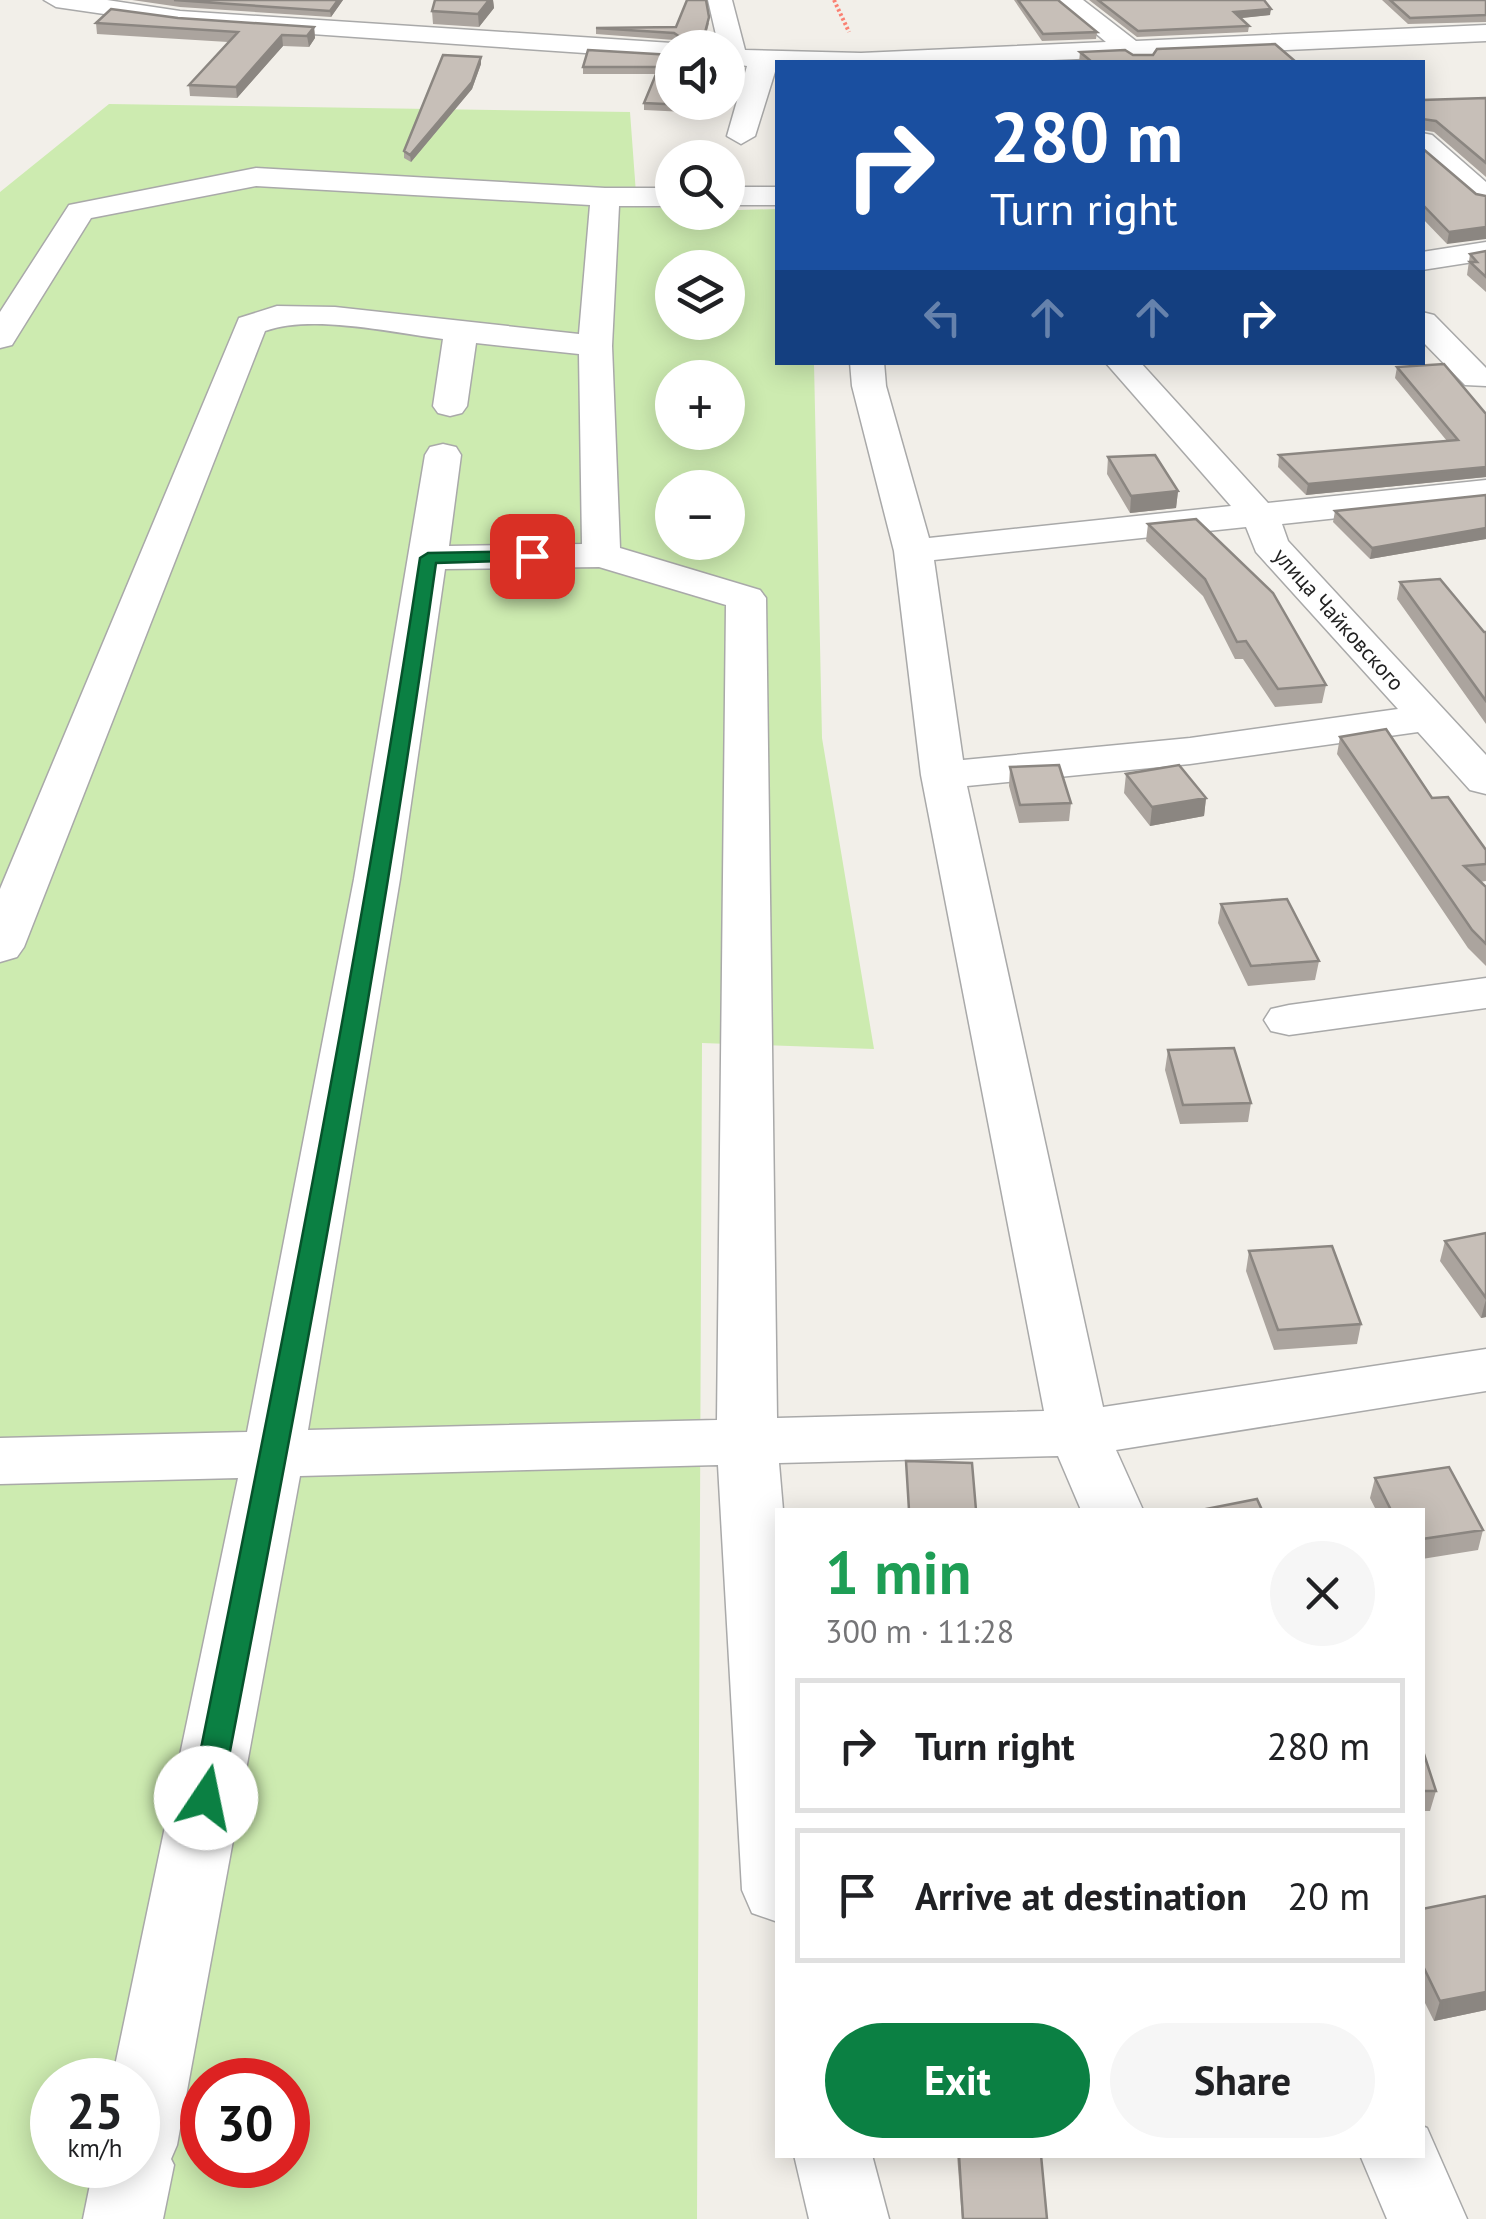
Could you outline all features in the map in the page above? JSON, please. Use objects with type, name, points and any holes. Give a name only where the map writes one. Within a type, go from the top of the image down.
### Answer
[{"type":"street","points":[[56,0],[180,18],[655,50]]},
{"type":"street","points":[[720,0],[731,30]]},
{"type":"street","points":[[1068,0],[1140,56]]},
{"type":"street","points":[[1364,12],[1390,37]]},
{"type":"street","points":[[955,60],[1140,56],[1486,33]]},
{"type":"street","points":[[1314,43],[1333,60]]},
{"type":"street","points":[[745,57],[814,60]]},
{"type":"street","points":[[741,120],[741,136]]},
{"type":"street","points":[[1425,143],[1486,198]]},
{"type":"street","points":[[0,338],[16,284],[80,211],[256,177],[655,197]]},
{"type":"street","points":[[745,196],[775,196]]},
{"type":"street","points":[[601,555],[595,346],[605,197]]},
{"type":"street","points":[[1425,261],[1486,251]]},
{"type":"street","points":[[0,948],[251,325],[277,316],[334,317],[595,346]]},
{"type":"street","points":[[1425,325],[1477,378]]},
{"type":"street","points":[[155,2058],[274,1452],[406,712],[461,332]]},
{"type":"street","points":[[867,365],[869,386],[913,551],[943,776],[1078,1433],[1111,1508]]},
{"type":"street","name":"улица Чайковского","points":[[1124,365],[1261,517],[1270,544],[1486,782]]},
{"type":"street","points":[[913,551],[1486,492]]},
{"type":"street","points":[[428,558],[601,555],[746,598],[746,1444],[775,1848]]},
{"type":"street","points":[[943,776],[1190,750],[1428,718]]},
{"type":"street","points":[[1289,1020],[1486,993]]},
{"type":"street","points":[[0,1461],[1078,1433],[1486,1370]]},
{"type":"street","points":[[835,2158],[849,2219]]},
{"type":"street","points":[[1400,2158],[1427,2219]]},
{"type":"street","points":[[123,2219],[129,2188]]},
{"type":"green space","points":[[109,104],[630,112],[637,207],[655,208],[655,230],[745,230],[745,210],[775,209],[775,365],[814,365],[822,738],[874,1049],[702,1043],[697,2219],[0,2219],[0,192]]},
{"type":"building","points":[[174,0],[338,0],[330,11]]},
{"type":"building","points":[[435,0],[489,0],[478,14],[432,11]]},
{"type":"building","points":[[687,0],[706,0],[709,17],[706,30],[596,28],[676,27]]},
{"type":"building","points":[[1018,0],[1058,0],[1097,32],[1043,34]]},
{"type":"building","points":[[1098,0],[1264,0],[1271,9],[1234,12],[1249,26],[1138,31]]},
{"type":"building","points":[[1390,0],[1486,0],[1486,15],[1410,18]]},
{"type":"building","points":[[111,9],[178,18],[314,27],[307,36],[282,35],[236,87],[189,85],[238,32],[96,23]]},
{"type":"building","points":[[1275,44],[1294,60],[1090,60],[1080,52],[1125,50],[1133,55],[1153,55],[1157,49]]},
{"type":"building","points":[[588,50],[655,54],[655,67],[583,67]]},
{"type":"building","points":[[443,55],[481,57],[472,82],[410,155],[404,151]]},
{"type":"building","points":[[655,77],[655,104],[644,103]]},
{"type":"building","points":[[1486,98],[1486,163],[1436,121],[1425,119],[1425,100]]},
{"type":"building","points":[[1425,151],[1476,194],[1486,196],[1486,227],[1449,232],[1425,207]]},
{"type":"building","points":[[1486,251],[1486,277],[1470,262],[1477,262],[1470,254]]},
{"type":"building","points":[[1444,364],[1486,414],[1486,467],[1308,484],[1279,455],[1458,440],[1397,367]]},
{"type":"building","points":[[1155,455],[1178,491],[1131,496],[1108,457]]},
{"type":"building","points":[[1486,495],[1486,528],[1372,548],[1335,511]]},
{"type":"building","points":[[1196,519],[1273,593],[1326,685],[1278,689],[1246,641],[1237,642],[1205,579],[1148,524]]},
{"type":"building","points":[[1440,579],[1486,632],[1486,701],[1400,582]]},
{"type":"building","points":[[1386,729],[1432,798],[1448,797],[1486,850],[1486,864],[1464,866],[1486,887],[1486,944],[1472,930],[1340,737]]},
{"type":"building","points":[[1059,765],[1071,803],[1020,805],[1010,767]]},
{"type":"building","points":[[1179,765],[1206,798],[1152,807],[1126,774]]},
{"type":"building","points":[[1287,899],[1319,961],[1251,966],[1221,904]]},
{"type":"building","points":[[1234,1048],[1251,1103],[1183,1105],[1168,1050]]},
{"type":"building","points":[[1486,1233],[1486,1298],[1445,1241]]},
{"type":"building","points":[[1332,1246],[1361,1324],[1278,1330],[1249,1251]]},
{"type":"building","points":[[906,1461],[972,1463],[976,1508],[909,1508]]},
{"type":"building","points":[[1449,1467],[1483,1530],[1425,1539],[1425,1508],[1390,1508],[1375,1478]]},
{"type":"building","points":[[1257,1499],[1261,1508],[1211,1508]]},
{"type":"building","points":[[1425,1757],[1436,1791],[1425,1791]]},
{"type":"building","points":[[1486,1896],[1486,1992],[1440,2001],[1425,1970],[1425,1908]]},
{"type":"building","points":[[959,2158],[1041,2158],[1047,2219],[963,2219]]},
{"type":"route","points":[[206,1798],[274,1452],[409,693],[428,558],[532,556]]}]
